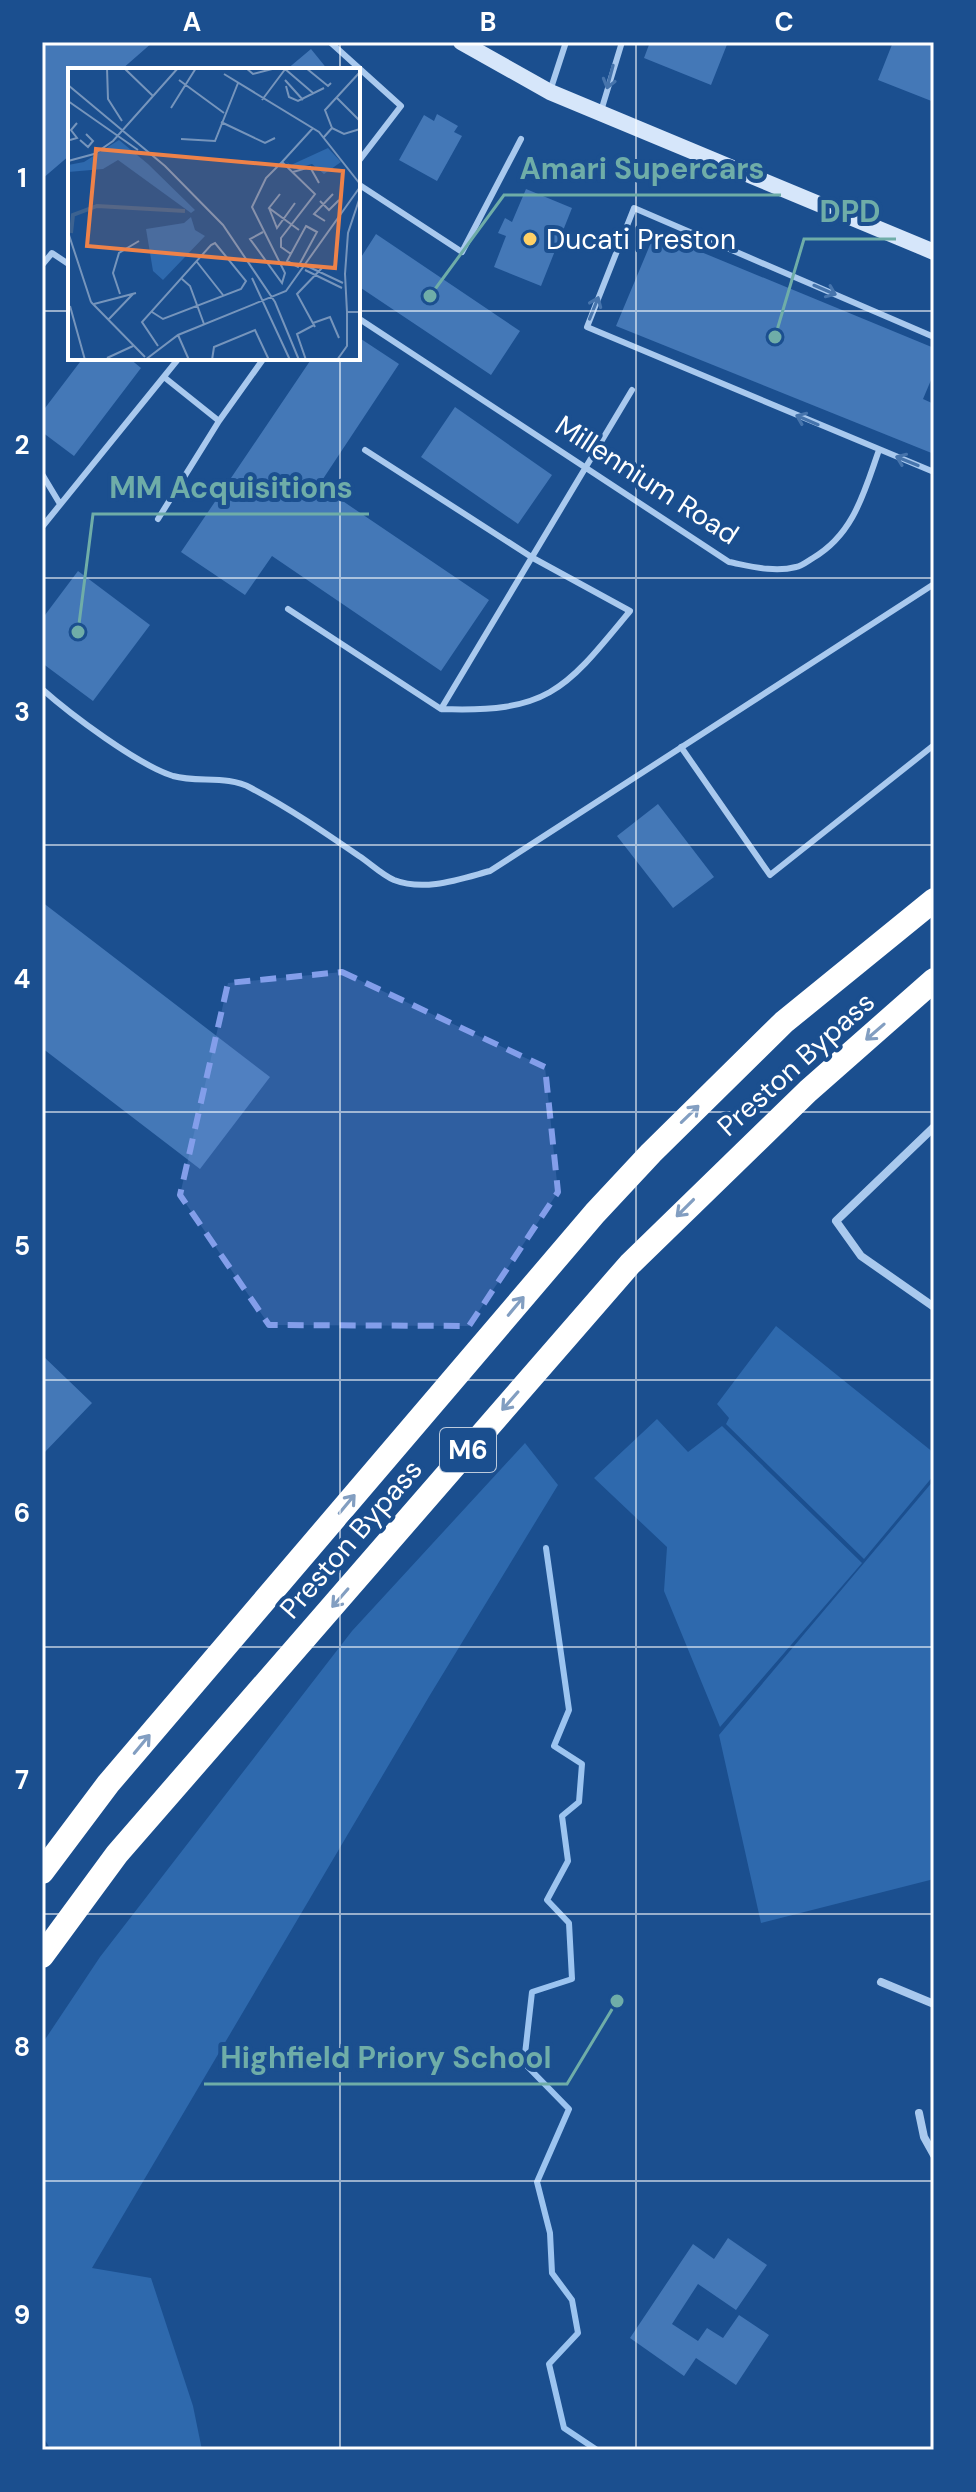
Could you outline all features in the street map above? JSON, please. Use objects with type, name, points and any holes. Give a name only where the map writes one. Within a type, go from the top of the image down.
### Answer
[{"type":"highway","name":"Preston Bypass","points":[[42,1872],[108,1784],[595,1213],[641,1163],[784,1022],[934,900]]},
{"type":"highway","name":"Preston Bypass","points":[[42,1956],[117,1854],[630,1264],[808,1091],[934,980]]},
{"type":"highway","name":"M6","points":[[42,1859],[108,1784]]},
{"type":"highway","name":"M6","points":[[42,1965],[98,1880]]},
{"type":"main road","points":[[461,42],[550,92],[934,252]]},
{"type":"street","points":[[934,1127],[836,1221],[861,1256],[934,1307]]},
{"type":"street","points":[[881,1982],[934,2004]]},
{"type":"street","points":[[919,2113],[924,2137],[934,2155]]},
{"type":"lane","points":[[330,42],[359,68]]},
{"type":"lane","points":[[550,92],[566,42]]},
{"type":"lane","points":[[601,112],[622,42]]},
{"type":"lane","points":[[360,69],[401,106],[360,159]]},
{"type":"lane","points":[[360,185],[462,252],[521,139]]},
{"type":"lane","points":[[934,337],[634,208],[587,327],[934,472]]},
{"type":"lane","points":[[42,265],[52,253],[68,264]]},
{"type":"lane","name":"Millennium Road","points":[[360,319],[729,562],[766,569],[797,567],[820,554],[842,535],[864,492],[879,450]]},
{"type":"lane","points":[[42,527],[177,360]]},
{"type":"lane","points":[[158,519],[219,421],[263,360]]},
{"type":"lane","points":[[164,377],[219,421]]},
{"type":"lane","points":[[441,709],[632,390]]},
{"type":"lane","points":[[288,609],[441,709],[481,711],[548,696],[582,669],[630,611],[533,558],[365,450]]},
{"type":"lane","points":[[42,474],[60,504]]},
{"type":"lane","points":[[42,689],[63,708],[142,762],[175,776],[215,779],[247,786],[294,813],[393,880],[418,885],[447,883],[490,871],[934,584]]},
{"type":"lane","points":[[681,747],[770,875],[934,745]]},
{"type":"highlighted area","points":[[342,972],[545,1067],[558,1192],[469,1326],[269,1325],[180,1195],[228,983]]},
{"type":"shaded area","points":[[776,1326],[934,1453],[934,1475],[864,1559],[726,1424],[729,1418],[717,1404]]},
{"type":"shaded area","points":[[657,1419],[688,1452],[722,1426],[862,1563],[720,1727],[664,1591],[667,1547],[594,1478]]},
{"type":"shaded area","points":[[525,1443],[558,1485],[430,1695],[92,2268],[151,2278],[193,2406],[202,2450],[51,2450],[42,2435],[42,2044],[100,1957],[352,1631]]},
{"type":"shaded area","points":[[934,1480],[934,1879],[761,1923],[719,1735]]},
{"type":"building","points":[[42,42],[153,42],[123,68],[68,68],[68,157],[42,179]]},
{"type":"building","points":[[650,42],[728,42],[711,85],[644,58]]},
{"type":"building","points":[[893,42],[934,42],[934,102],[878,80]]},
{"type":"building","points":[[311,49],[326,68],[288,68]]},
{"type":"building","points":[[437,114],[458,126],[454,132],[462,136],[437,181],[399,160],[424,115],[434,121]]},
{"type":"building","points":[[526,189],[572,208],[541,286],[494,267],[506,236],[498,233],[505,218],[512,222]]},
{"type":"building","points":[[655,233],[934,348],[934,373],[923,399],[934,404],[934,454],[616,326]]},
{"type":"building","points":[[376,234],[520,331],[491,375],[360,287],[360,259]]},
{"type":"building","points":[[360,338],[399,364],[319,485],[489,600],[441,671],[272,556],[245,595],[181,552],[311,360],[360,360]]},
{"type":"building","points":[[81,360],[131,360],[141,368],[74,456],[42,432],[42,412]]},
{"type":"building","points":[[455,407],[552,475],[518,524],[421,457]]},
{"type":"building","points":[[78,571],[150,625],[93,701],[42,663],[42,619]]},
{"type":"building","points":[[658,804],[714,877],[673,908],[617,836]]},
{"type":"building","points":[[42,902],[270,1077],[200,1169],[42,1048]]},
{"type":"building","points":[[42,1355],[92,1403],[42,1455]]},
{"type":"building","points":[[728,2238],[767,2265],[736,2310],[698,2284],[672,2324],[698,2341],[707,2328],[723,2338],[739,2315],[769,2335],[736,2385],[696,2358],[684,2376],[630,2338],[693,2244],[714,2259]]},
{"type":"waterway","points":[[546,1548],[569,1710],[554,1746],[582,1764],[579,1802],[562,1816],[568,1861],[547,1900],[569,1923],[572,1979],[532,1992],[524,2063],[569,2109],[537,2182],[550,2233],[552,2273],[572,2300],[578,2333],[549,2364],[564,2428],[597,2450]]},
{"type":"place","name":"Ducati Preston","points":[[530,239]]},
{"type":"place","name":"Amari Supercars","points":[[430,296]]},
{"type":"place","name":"DPD","points":[[775,337]]},
{"type":"place","name":"MM Acquisitions","points":[[78,632]]},
{"type":"place","name":"Highfield Priory School","points":[[617,2001]]}]
